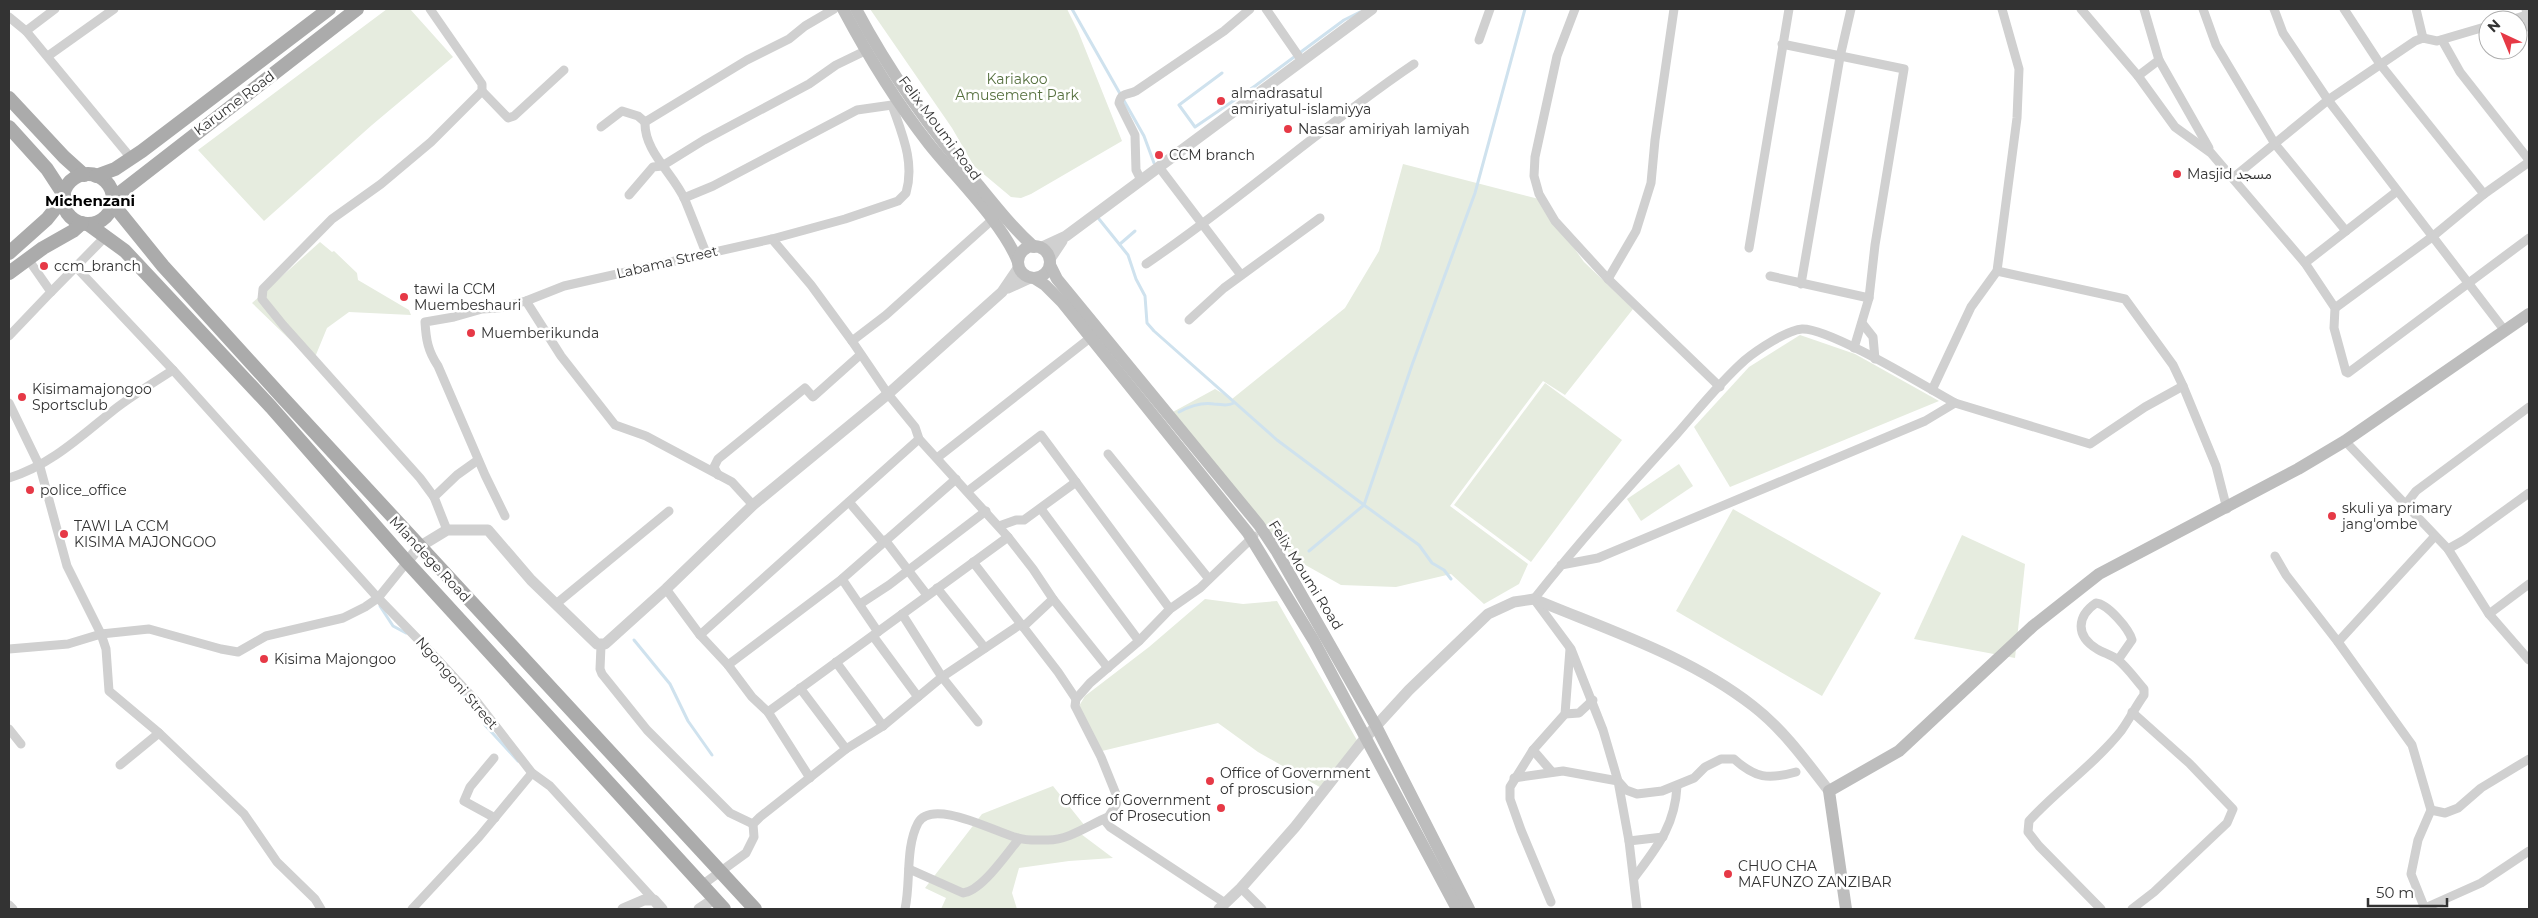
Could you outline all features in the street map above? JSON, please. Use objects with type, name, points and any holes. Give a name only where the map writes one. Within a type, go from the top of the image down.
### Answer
[{"type":"main road","name":"Karume Road","points":[[90,175],[115,168],[131,158],[329,9]]},
{"type":"main road","name":"Karume Road","points":[[112,201],[357,9]]},
{"type":"main road","name":"Felix Moumi Road","points":[[843,9],[936,134],[1009,222],[1037,247]]},
{"type":"main road","name":"Felix Moumi Road","points":[[856,9],[864,35],[865,51],[895,102],[1012,246],[1019,264]]},
{"type":"main road","points":[[9,98],[64,157],[108,186],[112,201],[109,212],[102,219],[85,223],[9,273]]},
{"type":"main road","points":[[9,127],[47,169],[63,197],[69,215],[85,223]]},
{"type":"main road","points":[[9,253],[47,220],[72,181],[90,175]]},
{"type":"main road","name":"Mlandege Road","points":[[112,201],[163,266],[419,547],[754,909]]},
{"type":"main road","name":"Mlandege Road","points":[[85,223],[125,251],[271,407],[407,562],[724,909]]},
{"type":"main road","points":[[1037,247],[1050,262],[1042,276],[1032,278],[1023,274],[1019,264],[1022,253],[1037,247]]},
{"type":"main road","name":"Felix Moumi Road","points":[[1050,262],[1057,279],[1128,374],[1296,583],[1376,726],[1457,902],[1469,909]]},
{"type":"main road","name":"Felix Moumi Road","points":[[1032,278],[1045,285],[1062,302],[1090,338],[1128,374]]},
{"type":"main road","points":[[1846,909],[1829,791],[1899,751],[2033,626],[2099,574],[2227,508],[2346,441],[2529,314]]},
{"type":"main road","points":[[271,407],[282,397]]},
{"type":"main road","name":"Felix Moumi Road","points":[[1257,534],[1366,737],[1445,874]]},
{"type":"main road","points":[[512,677],[526,662]]},
{"type":"main road","points":[[611,785],[626,770]]},
{"type":"main road","points":[[662,840],[678,826]]},
{"type":"street","points":[[26,31],[55,9]]},
{"type":"street","points":[[48,56],[114,9]]},
{"type":"street","points":[[430,9],[482,84],[482,91],[508,118],[514,116],[564,70]]},
{"type":"street","points":[[645,122],[747,60],[789,39],[805,26],[834,9]]},
{"type":"street","points":[[1141,180],[1136,170],[1135,135],[1119,103],[1122,96],[1132,94],[1224,31],[1250,9]]},
{"type":"street","points":[[1266,9],[1302,61]]},
{"type":"street","points":[[1037,247],[1066,236],[1372,9]]},
{"type":"street","points":[[1479,40],[1490,9]]},
{"type":"street","points":[[1575,9],[1556,56],[1535,157],[1534,176],[1539,194],[1555,221],[1608,279],[1720,387]]},
{"type":"street","points":[[1608,279],[1636,231],[1652,183],[1654,140],[1674,9]]},
{"type":"street","points":[[1749,248],[1789,9]]},
{"type":"street","points":[[1801,284],[1840,57],[1851,9]]},
{"type":"street","points":[[1932,390],[1972,307],[1997,271],[2017,118],[2019,69],[2002,9]]},
{"type":"street","points":[[2080,9],[2138,76],[2175,127],[2211,152],[2305,263],[2335,308],[2334,328],[2344,369],[2348,373],[2529,238]]},
{"type":"street","points":[[2144,9],[2159,60],[2211,152]]},
{"type":"street","points":[[2203,9],[2216,45],[2276,144],[2346,231]]},
{"type":"street","points":[[2274,9],[2283,32],[2328,100],[2396,192],[2505,330]]},
{"type":"street","points":[[2344,9],[2380,64],[2484,194]]},
{"type":"street","points":[[2416,9],[2423,38]]},
{"type":"street","points":[[9,17],[26,31],[48,56],[131,158]]},
{"type":"street","points":[[2234,177],[2328,100],[2380,64],[2423,38],[2442,40],[2478,29]]},
{"type":"street","points":[[2335,308],[2432,237],[2484,194],[2529,161],[2466,80],[2442,40]]},
{"type":"street","points":[[1782,44],[1904,69],[1875,245],[1869,298],[1854,348]]},
{"type":"street","points":[[629,195],[653,167],[662,166],[704,140],[808,84],[836,65],[865,51]]},
{"type":"street","points":[[2138,76],[2159,60]]},
{"type":"street","points":[[1146,264],[1287,160],[1335,119],[1414,64]]},
{"type":"street","points":[[447,530],[434,497],[368,418],[283,325],[262,299],[263,289],[332,219],[381,184],[418,153],[482,91]]},
{"type":"street","points":[[684,198],[713,186],[857,110],[895,102]]},
{"type":"street","name":"Labama Street","points":[[478,460],[438,366],[426,346],[425,322],[526,301],[564,286],[772,239],[845,219],[898,200],[906,193],[910,177],[907,149],[895,102]]},
{"type":"street","points":[[602,127],[622,110],[638,116],[645,122],[645,131],[662,166],[684,198],[706,253]]},
{"type":"street","points":[[2184,133],[2195,124]]},
{"type":"street","points":[[1159,167],[1241,275]]},
{"type":"street","points":[[2305,263],[2396,192]]},
{"type":"street","points":[[1189,320],[1241,275],[1320,218]]},
{"type":"street","points":[[852,341],[926,280],[992,220]]},
{"type":"street","points":[[9,336],[106,236]]},
{"type":"street","points":[[1050,262],[1066,236]]},
{"type":"street","points":[[772,239],[811,285],[888,394],[915,427],[919,439],[999,526],[1034,569],[1053,599],[1108,668]]},
{"type":"street","points":[[28,259],[51,292]]},
{"type":"street","points":[[1002,292],[1019,264]]},
{"type":"street","name":"Ngongoni Street","points":[[75,266],[173,370],[378,598],[477,702],[532,773],[550,786],[654,900]]},
{"type":"street","points":[[1997,271],[2125,299],[2173,365],[2216,466],[2227,508]]},
{"type":"street","points":[[1770,276],[1869,298]]},
{"type":"street","points":[[601,646],[624,629],[754,505],[888,394],[1002,292],[1019,281],[1032,278]]},
{"type":"street","points":[[526,301],[561,356],[615,425],[646,436],[732,482],[754,505]]},
{"type":"street","points":[[1862,323],[1873,337],[1875,359]]},
{"type":"street","points":[[1534,599],[1561,565],[1745,360],[1771,342],[1800,329],[1818,331],[1854,348],[1955,403],[2090,444],[2145,407],[2183,386]]},
{"type":"street","points":[[937,458],[1090,338]]},
{"type":"street","points":[[718,475],[714,467],[718,459],[805,388],[813,397],[860,355]]},
{"type":"street","points":[[9,478],[40,467],[128,399],[173,370]]},
{"type":"street","points":[[1561,565],[1598,558],[1925,421],[1955,403]]},
{"type":"street","points":[[9,404],[40,467],[67,566],[101,634],[106,649],[109,691],[159,733],[244,814],[277,862],[315,899],[321,909]]},
{"type":"street","points":[[2406,504],[2416,491],[2529,407]]},
{"type":"street","points":[[968,491],[1041,435],[1170,609]]},
{"type":"street","points":[[700,636],[919,439]]},
{"type":"street","points":[[2346,441],[2448,549],[2489,614],[2529,660]]},
{"type":"street","points":[[1108,454],[1209,579]]},
{"type":"street","points":[[434,497],[457,475],[478,460],[506,516]]},
{"type":"street","points":[[728,665],[842,579],[956,479]]},
{"type":"street","points":[[999,526],[1016,520],[1024,520],[1042,509],[1076,482]]},
{"type":"street","points":[[2448,549],[2464,540],[2529,493]]},
{"type":"street","points":[[849,502],[908,569],[928,595]]},
{"type":"street","points":[[1042,509],[1139,641]]},
{"type":"street","points":[[556,604],[669,511]]},
{"type":"street","points":[[860,604],[986,511]]},
{"type":"street","points":[[9,649],[68,644],[101,634],[149,629],[238,652],[266,636],[343,618],[378,598],[419,547],[447,530],[488,530],[531,580],[601,646],[600,669],[602,674],[648,730],[730,813],[754,824]]},
{"type":"street","points":[[1257,534],[1209,579],[1170,609],[1139,641],[1090,682],[1076,699],[1075,706],[1101,756],[1118,799],[1118,804],[1106,822],[1116,832],[1222,906],[1241,888],[1320,797],[1366,737],[1409,690],[1488,614],[1514,602],[1534,599],[1696,668],[1754,706],[1788,740],[1829,791]]},
{"type":"street","points":[[2338,642],[2436,536]]},
{"type":"street","points":[[768,712],[1008,537]]},
{"type":"street","points":[[2275,556],[2286,575],[2338,642],[2412,745],[2431,810],[2418,840],[2411,874],[2425,909],[2481,883],[2529,851]]},
{"type":"street","points":[[973,562],[1076,699]]},
{"type":"street","points":[[842,579],[860,604],[875,634],[918,697]]},
{"type":"street","points":[[2489,614],[2529,584]]},
{"type":"street","points":[[937,588],[984,648]]},
{"type":"street","points":[[666,590],[700,636],[728,665],[752,697],[768,712],[810,778]]},
{"type":"street","points":[[754,824],[846,749],[882,726],[942,677],[1022,625],[1053,599]]},
{"type":"street","points":[[1534,599],[1570,649],[1593,700],[1618,781],[1629,842],[1636,909]]},
{"type":"street","points":[[2101,909],[2039,846],[2028,832],[2029,822],[2052,796],[2083,770],[2120,731],[2144,695],[2144,689],[2118,660],[2095,648],[2081,633],[2080,622],[2089,608],[2096,603],[2104,606],[2128,629],[2130,634],[2132,640],[2118,660]]},
{"type":"street","points":[[902,614],[942,677],[978,722]]},
{"type":"street","points":[[1551,902],[1510,799],[1510,787],[1533,750],[1565,714],[1570,649]]},
{"type":"street","points":[[836,662],[882,726]]},
{"type":"street","points":[[800,688],[846,749]]},
{"type":"street","points":[[1565,714],[1579,713],[1593,700]]},
{"type":"street","points":[[2132,712],[2189,763],[2233,809],[2227,823],[2154,892],[2132,909]]},
{"type":"street","points":[[9,729],[21,744]]},
{"type":"street","points":[[120,765],[159,733]]},
{"type":"street","points":[[1533,750],[1552,772]]},
{"type":"street","points":[[494,758],[470,787],[464,801],[495,818]]},
{"type":"street","points":[[2431,810],[2445,813],[2458,808],[2481,788],[2529,758]]},
{"type":"street","points":[[1514,778],[1542,776],[1562,771],[1618,781],[1626,790],[1637,794],[1662,791],[1677,786],[1721,759],[1734,759],[1750,773],[1778,777],[1796,772]]},
{"type":"street","points":[[412,909],[495,818],[532,773]]},
{"type":"street","points":[[1634,878],[1664,837],[1672,820],[1677,786]]},
{"type":"street","points":[[905,909],[915,835],[919,822],[925,815],[937,812],[962,818],[1019,839],[1060,839],[1108,817]]},
{"type":"street","points":[[702,885],[746,853],[754,837],[754,824]]},
{"type":"street","points":[[1629,842],[1664,837]]},
{"type":"street","points":[[909,869],[963,893],[969,892],[981,884],[1019,839]]},
{"type":"street","points":[[1241,888],[1262,909]]},
{"type":"street","points":[[700,909],[714,899]]},
{"type":"street","points":[[622,909],[644,900],[654,900],[662,909]]},
{"type":"street","points":[[9,905],[13,909]]},
{"type":"green space","points":[[387,9],[410,9],[453,57],[372,125],[264,221],[198,150]]},
{"type":"green space","name":"Kariakoo Amusement Park","points":[[870,9],[1067,9],[1078,31],[1122,141],[1031,194],[1021,198],[1011,197],[974,166],[952,128]]},
{"type":"green space","points":[[1403,164],[1539,199],[1584,262],[1633,309],[1565,395],[1543,381],[1450,506],[1528,564],[1519,584],[1484,604],[1451,574],[1396,587],[1341,585],[1293,558],[1171,413],[1215,389],[1232,399],[1345,308],[1379,251]]},
{"type":"green space","points":[[320,242],[332,252],[334,251],[357,273],[358,280],[409,310],[411,315],[349,312],[327,328],[313,362],[252,303]]},
{"type":"green space","points":[[1800,335],[1855,354],[1939,401],[1730,487],[1694,427],[1749,367]]},
{"type":"green space","points":[[1545,383],[1622,440],[1531,562],[1454,505]]},
{"type":"green space","points":[[1679,464],[1693,486],[1641,521],[1627,499]]},
{"type":"green space","points":[[1733,509],[1881,593],[1822,696],[1676,611]]},
{"type":"green space","points":[[1962,535],[2025,564],[2015,658],[1914,639]]},
{"type":"green space","points":[[1205,599],[1243,604],[1277,601],[1358,742],[1325,790],[1258,752],[1218,723],[1102,751],[1079,706],[1085,696],[1149,647]]},
{"type":"green space","points":[[1053,786],[1085,826],[1081,834],[1113,858],[1069,861],[1019,868],[1012,893],[1017,909],[941,909],[946,898],[925,888],[982,814]]},
{"type":"waterway","points":[[1072,9],[1144,136],[1154,163]]},
{"type":"waterway","points":[[1451,579],[1444,570],[1432,563],[1419,545],[1364,505],[1412,365],[1475,193],[1525,9]]},
{"type":"waterway","points":[[1222,73],[1179,105],[1195,127],[1255,86],[1344,20],[1360,12]]},
{"type":"waterway","points":[[1099,219],[1128,255],[1136,279],[1145,296],[1147,323],[1154,331],[1277,440],[1364,505],[1309,551]]},
{"type":"waterway","points":[[1120,244],[1135,231]]},
{"type":"waterway","points":[[1179,412],[1200,404],[1226,405],[1234,403]]},
{"type":"waterway","points":[[380,606],[393,626],[406,633]]},
{"type":"waterway","points":[[634,640],[670,684],[688,721],[712,755]]},
{"type":"waterway","points":[[433,661],[444,672]]},
{"type":"waterway","points":[[460,690],[476,707]]},
{"type":"waterway","points":[[480,711],[485,725],[518,761]]},
{"type":"place","name":"almadrasatul amiriyatul-islamiyya","points":[[1221,101]]},
{"type":"place","name":"Nassar amiriyah Iamiyah","points":[[1288,129]]},
{"type":"place","name":"CCM branch","points":[[1159,155]]},
{"type":"place","name":"Masjid مسجد","points":[[2177,174]]},
{"type":"place","name":"ccm_branch","points":[[44,266]]},
{"type":"place","name":"tawi la CCM Muembeshauri","points":[[404,297]]},
{"type":"place","name":"Muemberikunda","points":[[471,333]]},
{"type":"place","name":"Kisimamajongoo Sportsclub","points":[[22,397]]},
{"type":"place","name":"police_office","points":[[30,490]]},
{"type":"place","name":"skuli ya primary jang'ombe","points":[[2332,516]]},
{"type":"place","name":"TAWI LA CCM KISIMA MAJONGOO","points":[[64,534]]},
{"type":"place","name":"Kisima Majongoo","points":[[264,659]]},
{"type":"place","name":"Office of Government of proscusion","points":[[1210,781]]},
{"type":"place","name":"Office of Government of Prosecution","points":[[1221,808]]},
{"type":"place","name":"CHUO CHA MAFUNZO ZANZIBAR","points":[[1728,874]]},
{"type":"district","name":"Michenzani","points":[[90,200]]}]
